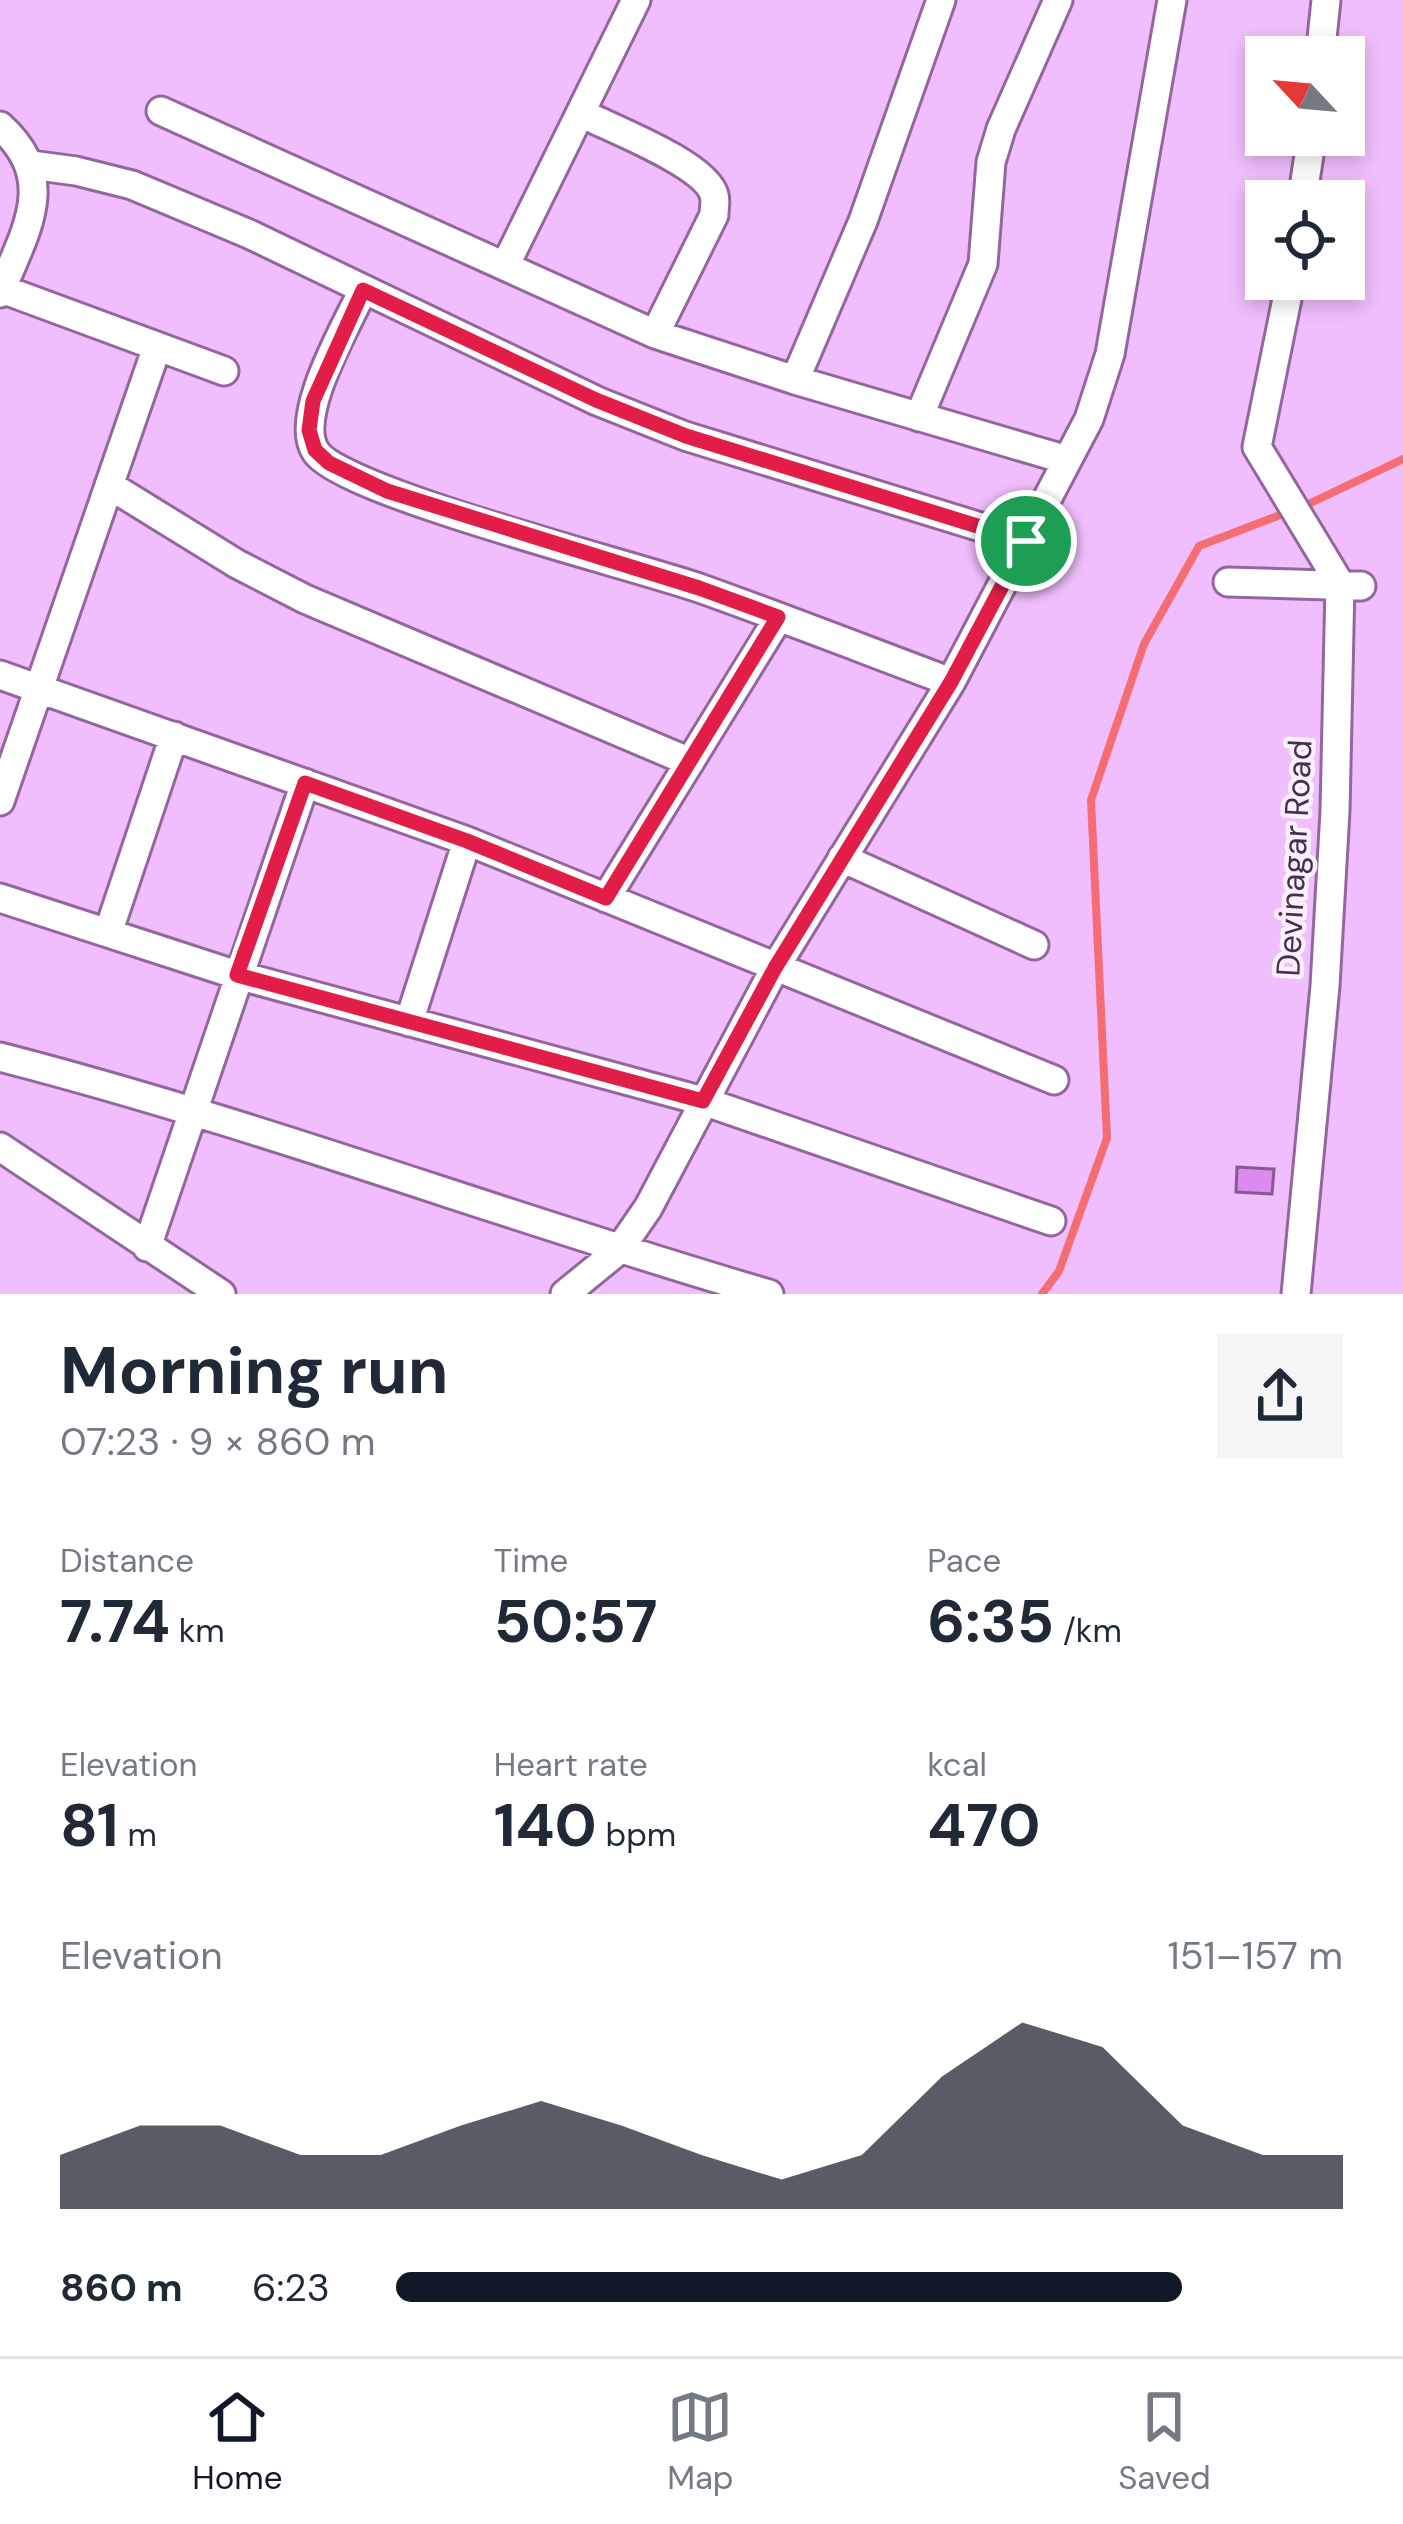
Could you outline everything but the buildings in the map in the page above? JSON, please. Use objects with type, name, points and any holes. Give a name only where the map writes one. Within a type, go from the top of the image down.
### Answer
[{"type":"street","points":[[506,266],[636,0]]},
{"type":"street","points":[[795,380],[863,221],[941,0]]},
{"type":"street","points":[[919,417],[983,264],[991,162],[1001,129],[1058,0]]},
{"type":"street","points":[[565,1294],[619,1250],[648,1208],[775,968],[951,682],[1089,418],[1110,354],[1172,0]]},
{"type":"street","points":[[1322,36],[1326,0]]},
{"type":"street","points":[[161,112],[656,334],[1067,460]]},
{"type":"street","points":[[581,113],[670,157],[703,178],[714,194],[714,214],[656,334]]},
{"type":"street","points":[[0,126],[32,165],[29,218],[1,291],[224,371]]},
{"type":"street","points":[[32,165],[131,185],[250,234],[596,400],[686,436],[1026,541]]},
{"type":"street","points":[[363,290],[313,401],[309,430],[315,450],[329,463],[387,491],[699,588],[951,682]]},
{"type":"street","points":[[1287,300],[1257,447],[1350,585]]},
{"type":"street","points":[[0,801],[157,347]]},
{"type":"street","points":[[109,485],[237,564],[305,599],[690,762]]},
{"type":"street","points":[[1228,582],[1350,585]]},
{"type":"street","name":"Devinagar Road","points":[[1296,1294],[1326,964],[1350,585]]},
{"type":"street","points":[[606,898],[778,617]]},
{"type":"street","points":[[0,675],[467,841],[1054,1080]]},
{"type":"street","points":[[108,933],[174,736]]},
{"type":"street","points":[[147,1247],[305,783]]},
{"type":"street","points":[[409,1022],[467,841]]},
{"type":"street","points":[[842,858],[1034,945]]},
{"type":"street","points":[[0,898],[237,975],[703,1101],[1051,1221]]},
{"type":"street","points":[[0,1057],[192,1112],[769,1294]]},
{"type":"street","points":[[0,1147],[221,1294]]},
{"type":"waterway","points":[[1302,507],[1403,459]]},
{"type":"waterway","points":[[1042,1294],[1059,1271],[1107,1138],[1091,800],[1144,644],[1199,546],[1288,512]]},
{"type":"route","points":[[363,290],[596,400],[686,436],[1026,541],[951,682],[775,968],[703,1101],[237,975],[305,783],[467,841],[606,898],[778,617],[387,491],[329,463],[315,450],[309,430],[313,401],[363,290]]}]
